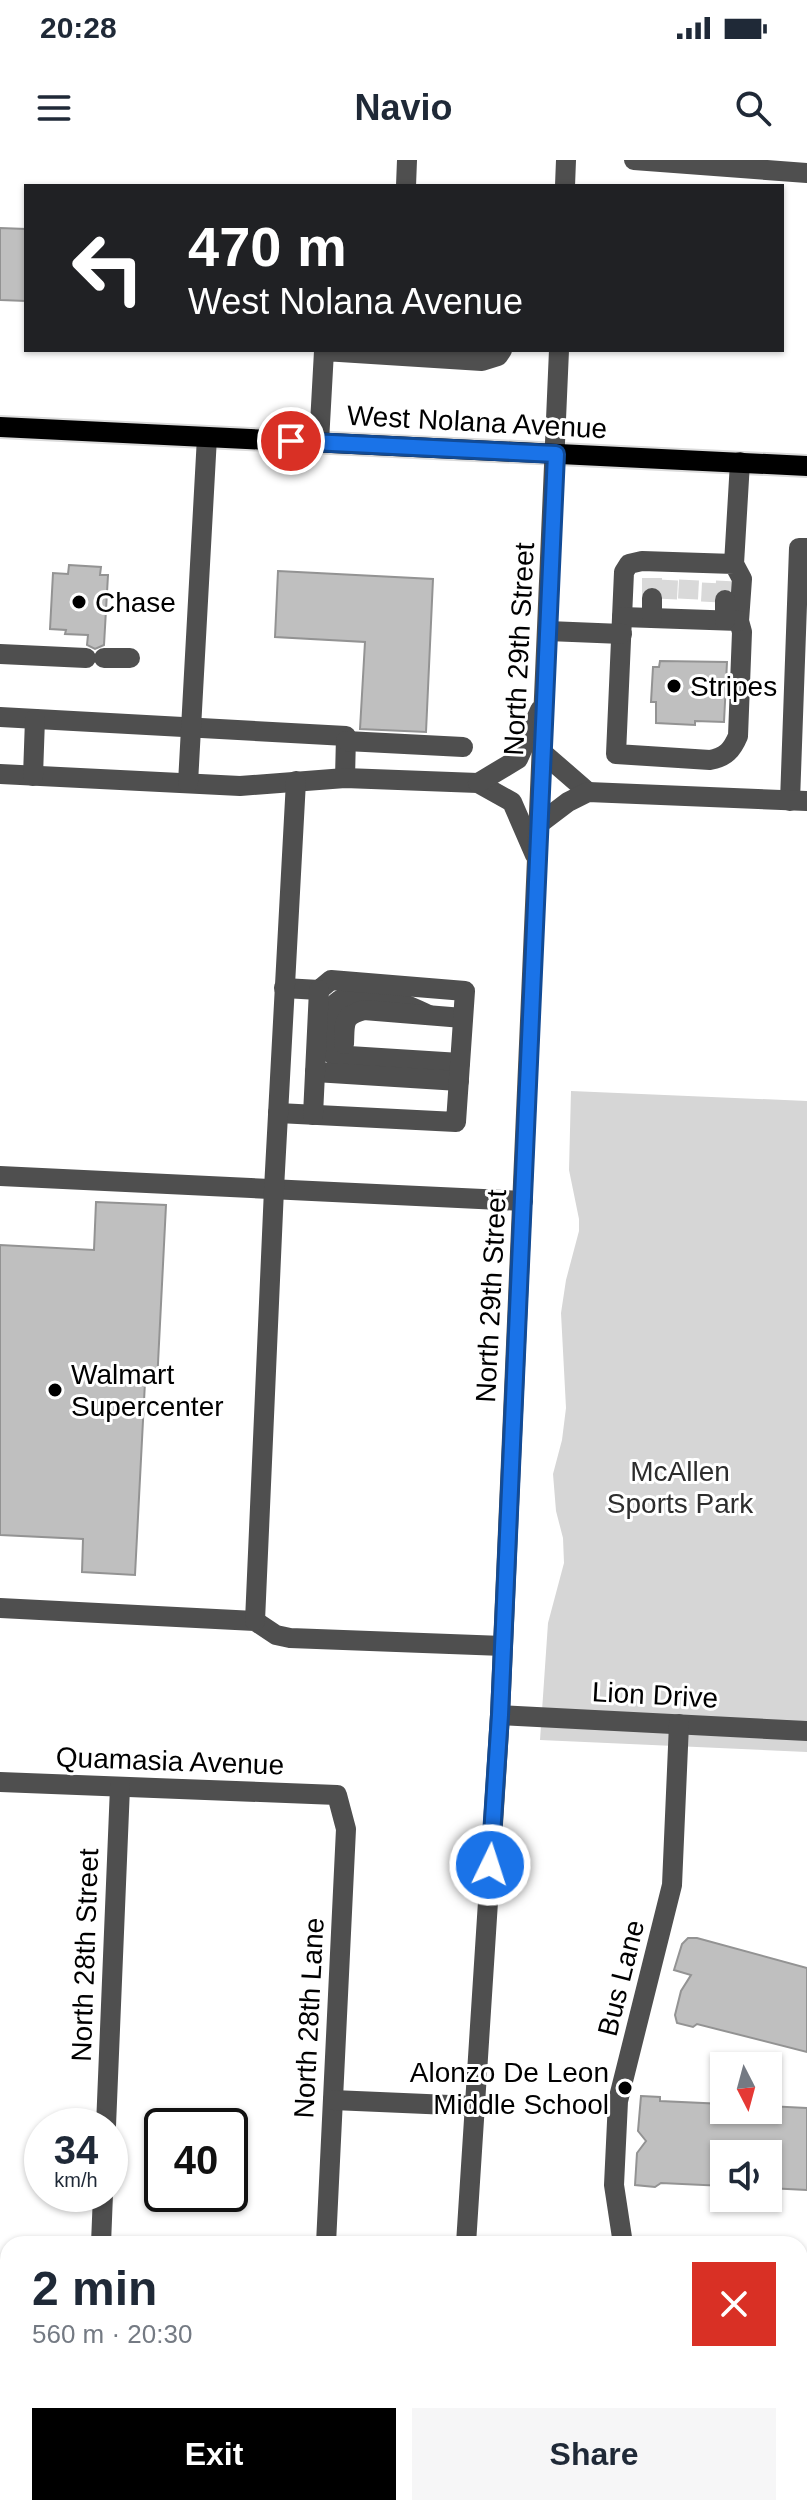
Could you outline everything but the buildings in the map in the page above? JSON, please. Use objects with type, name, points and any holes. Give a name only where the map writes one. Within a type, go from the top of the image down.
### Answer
[{"type":"main road","name":"West Nolana Avenue","points":[[0,427],[807,466]]},
{"type":"street","points":[[406,184],[407,160]]},
{"type":"street","points":[[565,184],[566,160]]},
{"type":"street","points":[[634,160],[807,173]]},
{"type":"street","points":[[319,442],[324,352]]},
{"type":"street","points":[[374,352],[482,361],[498,356],[501,352]]},
{"type":"street","name":"North 29th Street","points":[[466,2236],[500,1715],[559,352]]},
{"type":"street","points":[[188,783],[207,437]]},
{"type":"street","points":[[722,592],[669,590],[629,564],[624,572],[616,754],[710,760],[721,758],[732,749],[738,736],[742,632],[722,592],[740,462]]},
{"type":"street","points":[[539,824],[568,802],[588,792],[798,801],[799,548],[807,548]]},
{"type":"street","points":[[548,631],[622,625],[669,590],[722,592]]},
{"type":"street","points":[[0,654],[130,658]]},
{"type":"street","points":[[478,783],[518,759],[545,698]]},
{"type":"street","points":[[0,717],[346,736],[345,778]]},
{"type":"street","points":[[33,776],[35,719]]},
{"type":"street","points":[[346,741],[463,747]]},
{"type":"street","points":[[543,753],[588,792]]},
{"type":"street","points":[[0,774],[240,786],[345,778],[478,783],[512,802],[538,862]]},
{"type":"street","points":[[255,1621],[296,781]]},
{"type":"street","points":[[278,1113],[456,1122],[465,991],[331,980],[319,990],[284,988]]},
{"type":"street","points":[[313,1115],[319,990]]},
{"type":"street","points":[[460,1072],[344,1056],[345,1022],[351,1013],[364,1010],[463,1018]]},
{"type":"street","points":[[315,1072],[460,1072]]},
{"type":"street","points":[[0,1176],[523,1201]]},
{"type":"street","points":[[0,1608],[255,1621],[276,1635],[290,1638],[503,1646]]},
{"type":"street","name":"Lion Drive","points":[[500,1715],[807,1731]]},
{"type":"street","name":"Bus Lane","points":[[622,2236],[614,2185],[618,2101],[672,1885],[679,1724]]},
{"type":"street","name":"Quamasia Avenue","points":[[0,1782],[337,1795]]},
{"type":"street","name":"North 28th Street","points":[[107,2108],[120,1787]]},
{"type":"street","name":"North 28th Lane","points":[[326,2236],[346,1829],[337,1795]]},
{"type":"street","points":[[333,2100],[473,2106]]},
{"type":"street","points":[[101,2236],[102,2212]]},
{"type":"green space","name":"McAllen Sports Park","points":[[571,1091],[807,1101],[807,1752],[540,1740],[548,1623],[564,1563],[553,1474],[566,1408],[561,1313],[579,1231],[569,1170]]},
{"type":"tunnel","points":[[652,578],[652,598]]},
{"type":"tunnel","points":[[667,599],[668,580]]},
{"type":"tunnel","points":[[688,599],[689,580]]},
{"type":"tunnel","points":[[725,600],[726,581]]},
{"type":"tunnel","points":[[711,602],[712,583]]},
{"type":"place","name":"Chase","points":[[79,602]]},
{"type":"place","name":"Stripes","points":[[674,686]]},
{"type":"place","name":"Walmart Supercenter","points":[[55,1390]]},
{"type":"place","name":"Alonzo De Leon Middle School","points":[[625,2088]]},
{"type":"route","points":[[291,441],[556,454],[500,1715],[490,1865]]}]
